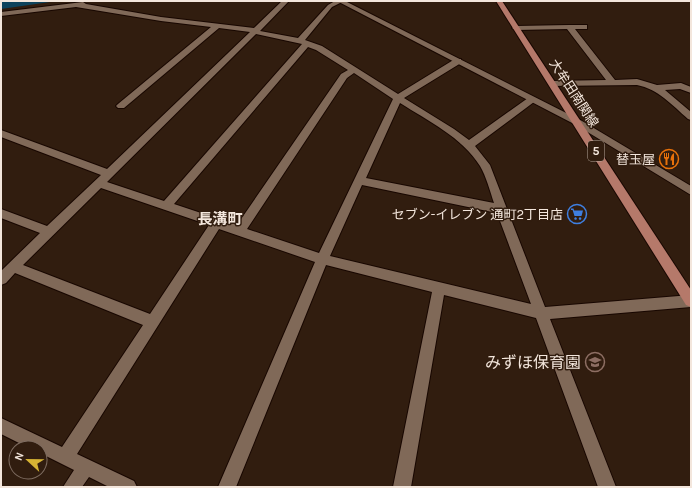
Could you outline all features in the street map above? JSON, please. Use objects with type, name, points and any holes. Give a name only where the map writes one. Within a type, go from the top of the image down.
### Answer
[{"type":"main road","name":"大牟田南関線","points":[[499,1],[579,123],[691,301]]},
{"type":"street","points":[[1,14],[103,1]]},
{"type":"street","points":[[1,279],[286,1]]},
{"type":"street","points":[[166,206],[303,42],[330,6],[340,1],[531,100],[579,123],[691,191]]},
{"type":"street","points":[[77,5],[161,19],[256,31],[303,42],[319,48],[451,131],[470,145],[485,165],[607,487]]},
{"type":"street","points":[[121,106],[217,26]]},
{"type":"street","points":[[570,27],[613,83]]},
{"type":"street","points":[[516,28],[584,27]]},
{"type":"street","points":[[227,487],[322,259],[398,98],[458,61]]},
{"type":"street","points":[[239,231],[344,76],[353,70]]},
{"type":"street","points":[[553,84],[637,82],[648,84],[658,88],[691,117]]},
{"type":"street","points":[[658,88],[680,86],[691,90]]},
{"type":"street","points":[[470,145],[531,100]]},
{"type":"street","points":[[1,132],[109,174]]},
{"type":"street","points":[[359,180],[501,209]]},
{"type":"street","points":[[99,183],[322,259],[542,314],[691,301]]},
{"type":"street","points":[[1,213],[48,232]]},
{"type":"street","points":[[65,457],[217,223]]},
{"type":"street","points":[[13,267],[153,322]]},
{"type":"street","points":[[402,487],[439,288]]},
{"type":"street","points":[[3,431],[86,466],[128,487]]},
{"type":"street","points":[[72,487],[86,466]]},
{"type":"water","points":[[1,1],[57,1],[1,9]]},
{"type":"place","name":"替玉屋","points":[[669,159]]},
{"type":"place","name":"セブン-イレブン 通町2丁目店","points":[[577,214]]},
{"type":"place","name":"みずほ保育園","points":[[595,362]]},
{"type":"district","name":"長溝町","points":[[220,219]]}]
